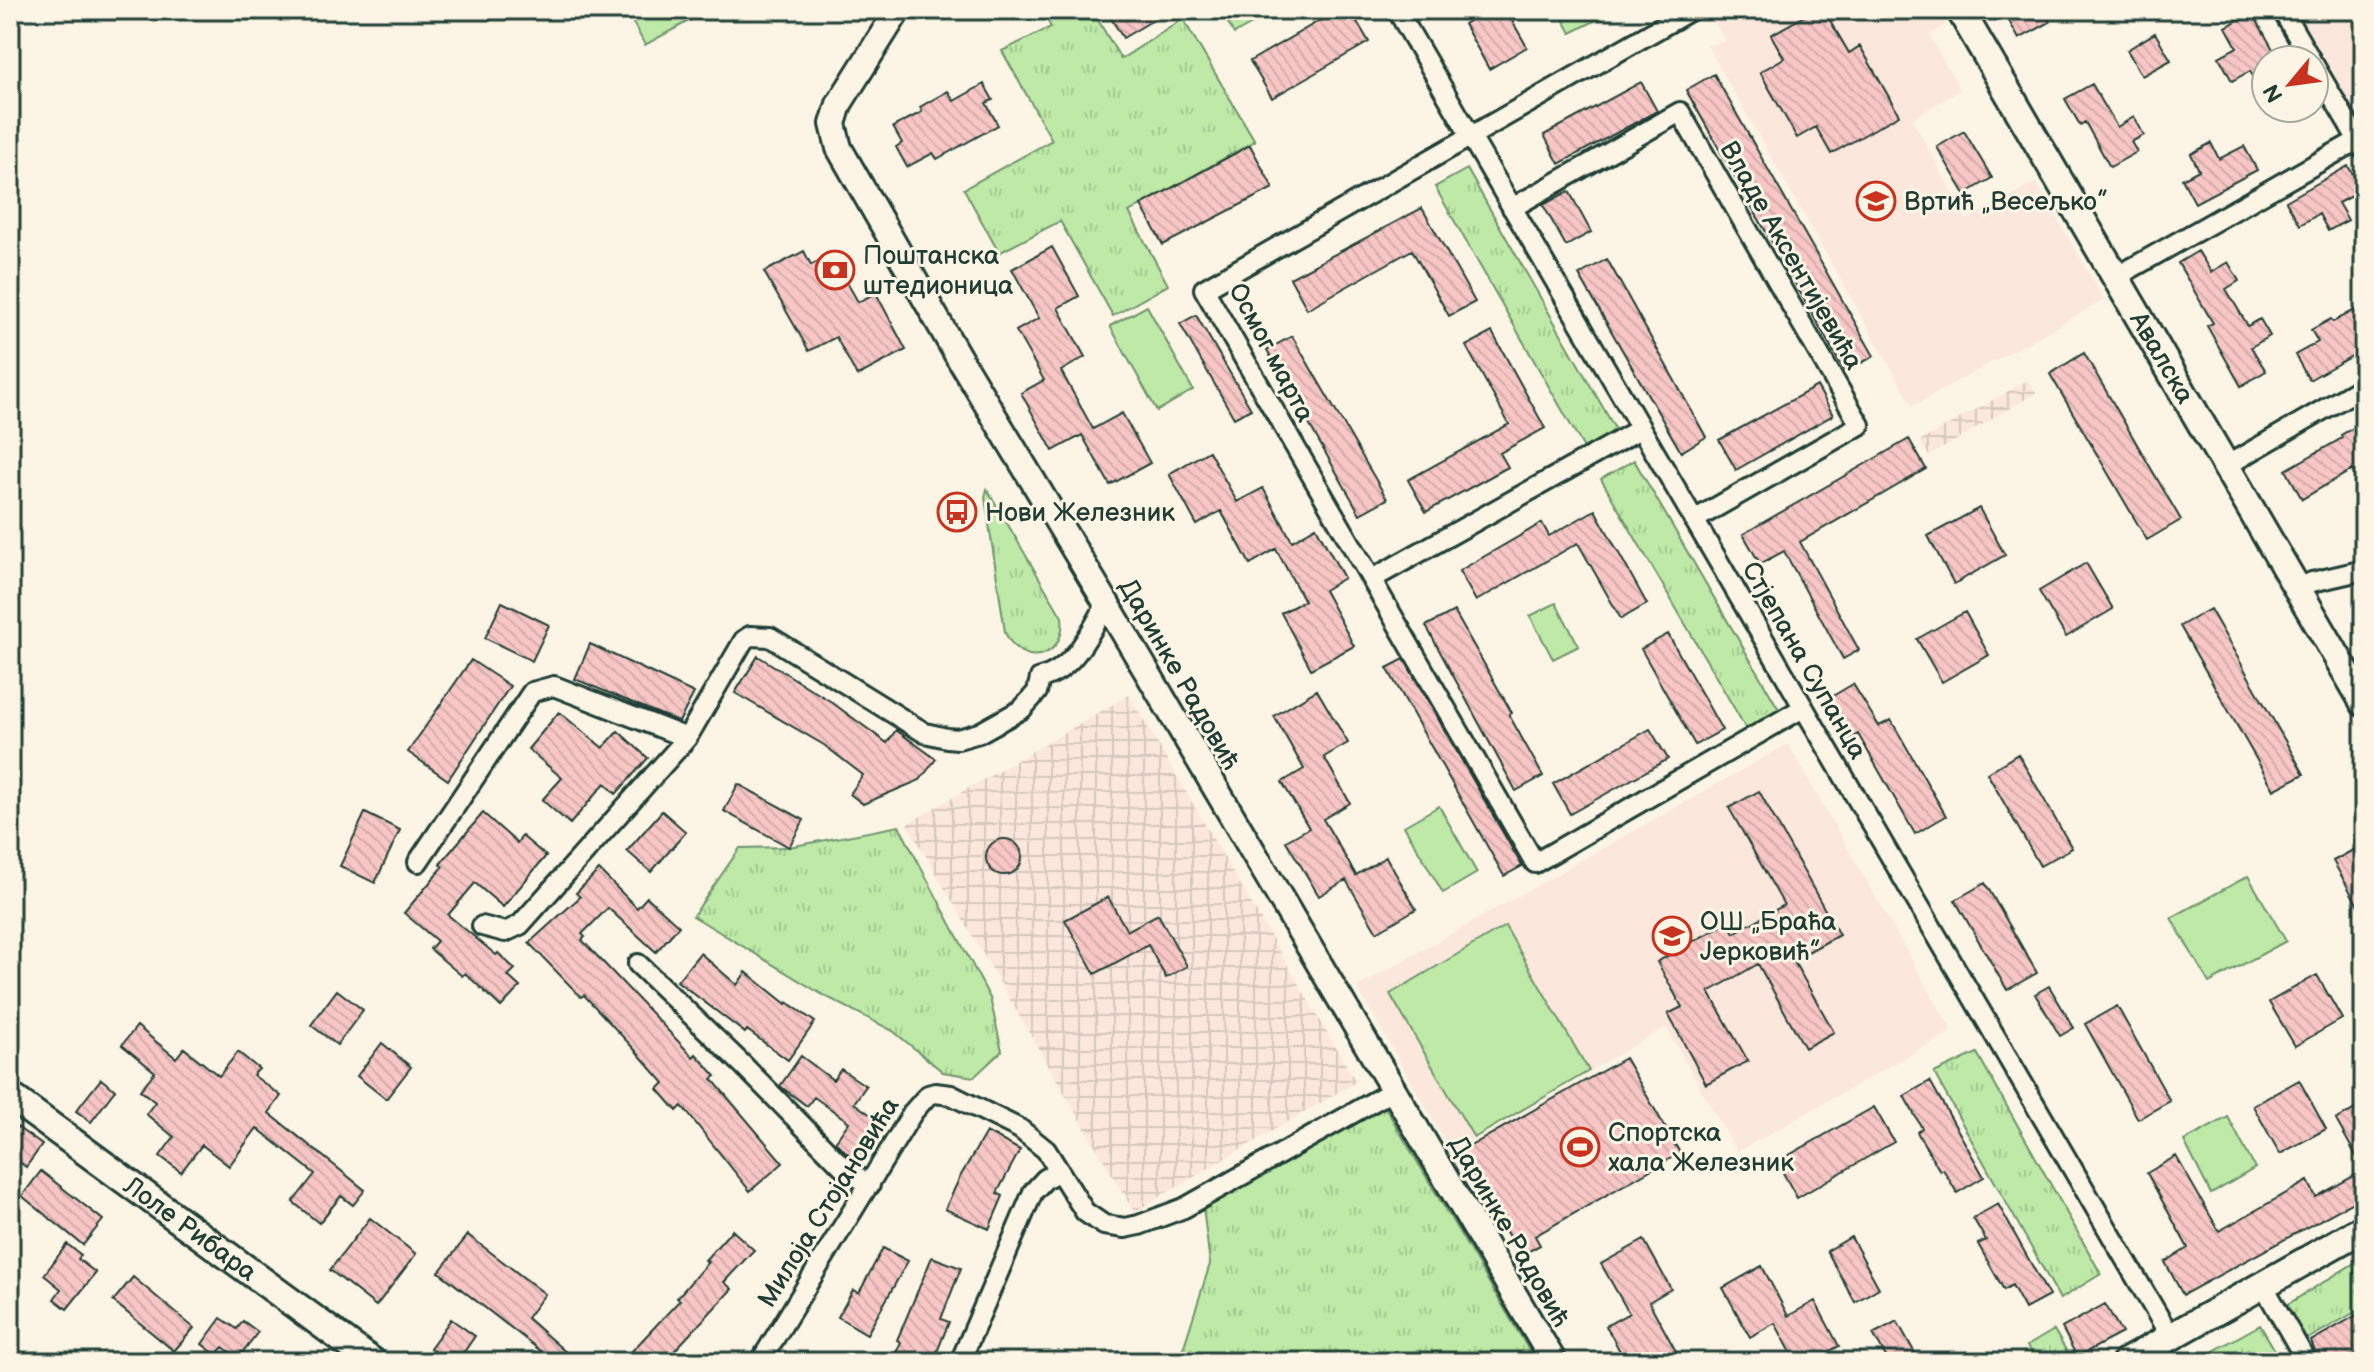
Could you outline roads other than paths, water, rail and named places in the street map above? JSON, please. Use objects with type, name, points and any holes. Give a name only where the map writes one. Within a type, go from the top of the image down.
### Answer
[{"type":"main road","name":"Авалска","points":[[1960,10],[2364,703]]},
{"type":"main road","name":"Лоле Рибара","points":[[10,1096],[373,1362]]},
{"type":"main road","points":[[2129,1361],[2364,1228]]},
{"type":"street","name":"Даринке Радовић","points":[[898,10],[839,104],[833,124],[835,140],[959,358],[1554,1362]]},
{"type":"street","name":"Стјепана Супанца","points":[[1397,10],[2170,1336]]},
{"type":"street","points":[[1472,137],[1691,10]]},
{"type":"street","points":[[2282,10],[2302,44]]},
{"type":"street","points":[[2116,277],[2226,215],[2361,145],[2330,92]]},
{"type":"street","name":"Владе Аксентијевића","points":[[1512,208],[1680,112],[1860,425],[1694,520]]},
{"type":"street","name":"Осмог марта","points":[[1472,137],[1204,289],[1535,863],[1803,708]]},
{"type":"street","points":[[2226,466],[2364,386]]},
{"type":"street","points":[[1372,579],[1640,429]]},
{"type":"street","points":[[2297,589],[2312,582],[2364,570]]},
{"type":"street","points":[[482,926],[505,932],[520,925],[687,738],[744,640],[750,636],[770,637],[925,733],[958,739],[979,733],[1022,709],[1037,692],[1040,678],[1065,668],[1107,604]]},
{"type":"street","points":[[418,862],[523,703],[532,692],[542,687],[554,686],[687,738]]},
{"type":"street","points":[[638,964],[845,1169],[870,1185]]},
{"type":"street","name":"Милоја Стојановића","points":[[760,1362],[917,1106],[928,1095],[951,1095],[1020,1129],[1040,1144],[1094,1220],[1115,1228],[1139,1225],[1184,1208],[1394,1090]]},
{"type":"street","points":[[960,1362],[1033,1192],[1045,1179],[1059,1171]]},
{"type":"street","points":[[2263,1285],[2307,1362]]},
{"type":"place","name":"Вртић „Весељко”","points":[[1876,201]]},
{"type":"place","name":"Поштанска штедионица","points":[[835,270]]},
{"type":"place","name":"Нови Железник","points":[[957,512]]},
{"type":"place","name":"ОШ „Браћа Јерковић”","points":[[1672,936]]},
{"type":"place","name":"Спортска хала Железник","points":[[1580,1147]]}]
